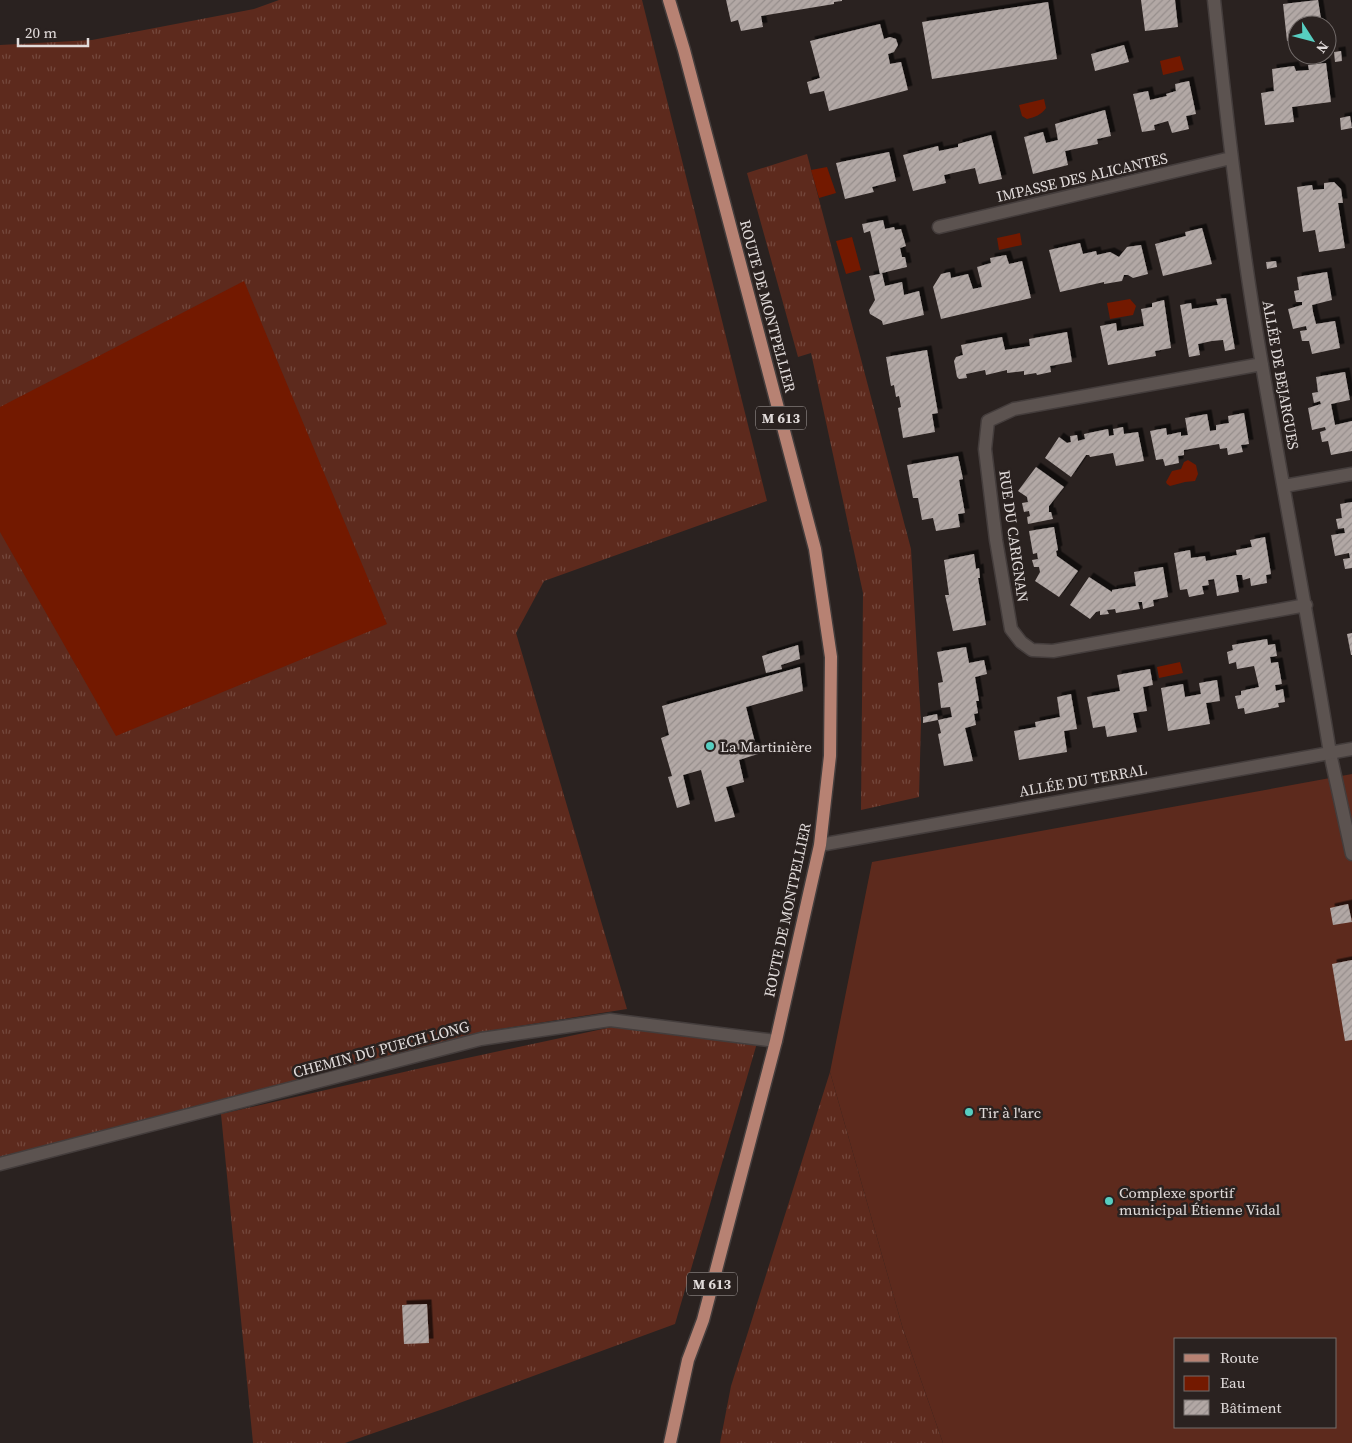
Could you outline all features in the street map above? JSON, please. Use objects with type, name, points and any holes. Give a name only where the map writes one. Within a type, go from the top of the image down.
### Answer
[{"type":"main road","name":"ROUTE DE MONTPELLIER","points":[[669,0],[684,50],[815,549],[831,657],[830,756],[820,845],[776,1041],[703,1320],[688,1360],[670,1443]]},
{"type":"street","name":"ALLÉE DE BEJARGUES","points":[[1214,0],[1231,158],[1262,364],[1306,605],[1330,753],[1352,854]]},
{"type":"street","name":"IMPASSE DES ALICANTES","points":[[940,227],[1231,158]]},
{"type":"street","name":"RUE DU CARIGNAN","points":[[1262,364],[1014,409],[988,420],[985,449],[996,540],[1011,629],[1021,642],[1032,650],[1053,651],[1306,605]]},
{"type":"street","points":[[1284,486],[1352,474]]},
{"type":"street","name":"ALLÉE DU TERRAL","points":[[820,845],[1352,749]]},
{"type":"street","name":"CHEMIN DU PUECH LONG","points":[[0,1164],[481,1040],[610,1020],[776,1041]]},
{"type":"green space","points":[[279,0],[642,0],[767,501],[544,581],[516,633],[627,1009],[481,1032],[0,1157],[0,45],[92,40],[254,9]]},
{"type":"green space","points":[[807,154],[911,549],[921,722],[919,797],[861,810],[863,593],[811,353],[798,357],[747,173]]},
{"type":"green space","name":"Complexe sportif municipal Étienne Vidal","points":[[1352,774],[1352,1443],[943,1443],[903,1329],[830,1072],[872,862]]},
{"type":"green space","points":[[612,1027],[757,1043],[675,1324],[345,1443],[253,1443],[221,1114]]},
{"type":"green space","points":[[830,1072],[903,1329],[943,1443],[720,1443],[731,1386]]},
{"type":"water","points":[[1180,56],[1184,70],[1163,75],[1160,61]]},
{"type":"water","points":[[1044,99],[1046,108],[1042,112],[1027,119],[1022,116],[1019,105]]},
{"type":"water","points":[[827,167],[836,193],[819,198],[811,170]]},
{"type":"water","points":[[1020,233],[1022,245],[999,250],[997,238]]},
{"type":"water","points":[[852,237],[861,270],[846,274],[836,241]]},
{"type":"water","points":[[244,281],[387,624],[116,736],[0,532],[0,407]]},
{"type":"water","points":[[1130,299],[1136,306],[1133,315],[1110,319],[1107,303]]},
{"type":"water","points":[[1188,460],[1196,465],[1198,474],[1195,481],[1170,486],[1167,484],[1166,482],[1172,471],[1181,469],[1184,462]]},
{"type":"water","points":[[1180,662],[1183,673],[1159,678],[1157,667]]},
{"type":"building","points":[[726,0],[842,1],[761,16],[763,27],[741,31],[738,20],[731,22]]},
{"type":"building","points":[[1141,0],[1175,0],[1178,27],[1145,31]]},
{"type":"building","points":[[1318,0],[1320,15],[1287,15],[1287,41],[1283,4]]},
{"type":"building","points":[[1048,2],[1057,59],[932,79],[922,22]]},
{"type":"building","points":[[880,24],[884,39],[890,37],[896,39],[898,45],[894,52],[888,54],[890,64],[901,62],[908,90],[829,111],[824,91],[810,94],[807,82],[820,78],[810,41]]},
{"type":"building","points":[[1124,45],[1129,62],[1095,71],[1091,54]]},
{"type":"building","points":[[1341,51],[1342,61],[1337,62],[1337,52]]},
{"type":"building","points":[[1308,65],[1326,65],[1331,102],[1292,107],[1294,122],[1265,125],[1261,93],[1274,91],[1272,69],[1294,66],[1296,71],[1309,70]]},
{"type":"building","points":[[1189,81],[1196,114],[1186,116],[1189,129],[1172,133],[1168,121],[1154,125],[1155,130],[1142,132],[1133,94],[1148,91],[1150,100],[1167,96],[1166,94],[1176,91],[1175,84]]},
{"type":"building","points":[[1105,110],[1111,136],[1097,139],[1098,144],[1065,151],[1068,165],[1033,174],[1024,137],[1043,132],[1046,143],[1058,140],[1055,124]]},
{"type":"building","points":[[1350,116],[1352,128],[1341,130],[1340,118]]},
{"type":"building","points":[[991,135],[1002,179],[979,184],[975,168],[944,175],[946,183],[913,191],[903,155],[938,146],[939,151],[958,147],[958,144]]},
{"type":"building","points":[[889,152],[896,181],[872,187],[874,192],[845,199],[836,163]]},
{"type":"building","points":[[1334,182],[1341,189],[1343,203],[1338,203],[1345,248],[1319,252],[1315,230],[1303,232],[1297,187],[1312,185],[1313,190],[1324,189],[1324,183]]},
{"type":"building","points":[[883,220],[885,229],[894,227],[895,230],[901,229],[906,246],[900,248],[902,257],[905,257],[907,267],[882,273],[885,286],[902,282],[904,295],[919,291],[924,315],[883,325],[882,321],[870,314],[869,310],[875,300],[869,276],[880,274],[870,231],[864,233],[862,224]]},
{"type":"building","points":[[1202,228],[1212,264],[1163,276],[1155,244],[1186,236],[1185,232]]},
{"type":"building","points":[[1080,243],[1083,254],[1096,251],[1097,255],[1110,252],[1119,257],[1127,247],[1141,245],[1148,274],[1133,278],[1124,275],[1122,281],[1104,284],[1104,282],[1060,292],[1049,250]]},
{"type":"building","points":[[1006,255],[1009,264],[1022,261],[1031,298],[941,319],[933,287],[941,274],[950,272],[951,278],[968,274],[973,289],[982,287],[977,267],[991,263],[990,258]]},
{"type":"building","points":[[1276,261],[1277,267],[1267,269],[1266,262]]},
{"type":"building","points":[[1327,272],[1332,300],[1312,305],[1313,312],[1316,324],[1335,321],[1340,348],[1312,354],[1309,341],[1302,341],[1300,331],[1307,330],[1306,326],[1293,329],[1288,309],[1302,305],[1302,302],[1296,302],[1294,291],[1299,290],[1297,277]]},
{"type":"building","points":[[1226,298],[1235,349],[1225,351],[1223,340],[1212,341],[1198,344],[1200,355],[1189,357],[1180,305],[1191,303],[1192,309],[1218,305],[1216,299]]},
{"type":"building","points":[[1164,300],[1171,348],[1155,351],[1156,356],[1108,365],[1100,326],[1116,323],[1117,331],[1144,326],[1141,309],[1152,307],[1152,303]]},
{"type":"building","points":[[1067,332],[1072,362],[1050,366],[1051,372],[1024,375],[1024,371],[1007,373],[1007,370],[986,375],[985,370],[966,374],[967,378],[959,379],[957,377],[954,361],[956,357],[963,355],[961,345],[1002,337],[1005,350],[1030,346],[1029,339]]},
{"type":"building","points":[[927,350],[938,413],[932,414],[935,432],[903,438],[898,408],[901,407],[899,396],[896,397],[894,385],[891,386],[886,357]]},
{"type":"building","points":[[1345,372],[1350,400],[1331,404],[1335,425],[1352,421],[1352,451],[1331,455],[1328,441],[1322,442],[1320,432],[1326,430],[1325,427],[1312,430],[1308,408],[1321,404],[1320,401],[1314,403],[1312,393],[1318,392],[1316,377]]},
{"type":"building","points":[[1244,413],[1249,444],[1241,445],[1243,452],[1228,455],[1227,448],[1220,449],[1219,444],[1184,450],[1184,455],[1178,456],[1179,463],[1165,466],[1163,459],[1156,460],[1150,431],[1166,428],[1167,435],[1181,432],[1181,436],[1188,435],[1185,418],[1207,414],[1210,431],[1216,430],[1216,425],[1229,423],[1228,416]]},
{"type":"building","points":[[1123,427],[1124,434],[1138,432],[1144,461],[1116,466],[1113,453],[1090,457],[1086,455],[1071,477],[1045,458],[1059,437],[1067,443],[1071,442],[1070,436],[1077,435],[1078,441],[1085,439],[1084,434],[1108,429],[1109,436],[1114,435],[1113,429]]},
{"type":"building","points":[[958,456],[963,479],[959,480],[965,513],[958,514],[960,527],[936,531],[933,518],[922,520],[918,498],[913,498],[907,465]]},
{"type":"building","points":[[1036,467],[1064,487],[1049,506],[1049,512],[1051,512],[1053,519],[1028,524],[1027,517],[1030,516],[1029,511],[1024,512],[1022,503],[1028,502],[1027,497],[1018,491]]},
{"type":"building","points":[[1352,502],[1352,568],[1345,569],[1343,559],[1350,558],[1349,553],[1335,556],[1331,535],[1345,533],[1344,528],[1338,529],[1336,519],[1342,518],[1340,504]]},
{"type":"building","points":[[1054,527],[1058,550],[1056,551],[1057,556],[1078,571],[1059,597],[1035,581],[1040,572],[1039,567],[1034,567],[1032,560],[1038,559],[1037,553],[1033,554],[1029,531]]},
{"type":"building","points":[[1265,537],[1271,574],[1266,575],[1267,583],[1251,586],[1250,578],[1243,580],[1242,575],[1236,575],[1239,592],[1217,596],[1214,579],[1208,580],[1209,585],[1202,586],[1204,594],[1189,597],[1187,589],[1180,590],[1174,553],[1190,550],[1191,558],[1205,556],[1206,561],[1237,555],[1236,550],[1252,547],[1250,540]]},
{"type":"building","points":[[974,554],[976,569],[979,568],[980,578],[978,578],[986,625],[953,631],[945,595],[949,595],[944,560]]},
{"type":"building","points":[[1163,567],[1168,597],[1153,600],[1154,606],[1143,609],[1142,602],[1138,602],[1140,609],[1116,613],[1115,609],[1107,610],[1109,614],[1100,615],[1100,611],[1096,612],[1090,619],[1070,605],[1089,577],[1112,592],[1112,590],[1136,586],[1134,572]]},
{"type":"building","points":[[1352,633],[1352,655],[1351,655],[1347,634]]},
{"type":"building","points":[[1267,639],[1268,645],[1275,644],[1277,656],[1270,657],[1271,663],[1278,662],[1282,684],[1275,685],[1276,691],[1283,689],[1285,702],[1278,703],[1279,707],[1245,714],[1244,708],[1238,709],[1235,696],[1241,695],[1241,691],[1259,687],[1254,666],[1237,669],[1236,662],[1229,664],[1227,652],[1233,650],[1232,645]]},
{"type":"building","points":[[798,645],[800,659],[781,665],[782,669],[766,673],[762,656]]},
{"type":"building","points":[[966,647],[969,663],[984,660],[987,674],[975,677],[979,701],[976,701],[978,713],[974,714],[976,725],[965,728],[973,761],[944,766],[938,734],[941,733],[938,720],[952,717],[950,707],[941,708],[938,683],[943,682],[937,652]]},
{"type":"building","name":"La Martinière","points":[[800,667],[803,691],[746,707],[758,754],[739,760],[744,782],[726,787],[735,817],[715,822],[701,770],[683,775],[690,804],[677,808],[668,777],[672,776],[661,738],[669,735],[662,706]]},
{"type":"building","points":[[1150,669],[1153,685],[1143,687],[1147,711],[1133,713],[1137,732],[1107,737],[1105,726],[1093,728],[1087,697],[1120,691],[1117,675]]},
{"type":"building","points":[[1217,680],[1220,701],[1206,703],[1210,724],[1168,731],[1161,688],[1183,684],[1185,697],[1201,694],[1199,683]]},
{"type":"building","points":[[1071,694],[1077,729],[1064,731],[1067,752],[1019,760],[1014,731],[1036,727],[1035,722],[1060,717],[1057,697]]},
{"type":"building","points":[[937,714],[938,720],[923,723],[923,717]]},
{"type":"building","points":[[1348,904],[1352,922],[1333,925],[1330,908]]},
{"type":"building","points":[[1352,960],[1352,1040],[1345,1041],[1332,964]]},
{"type":"building","points":[[427,1304],[429,1343],[404,1344],[402,1305]]},
{"type":"place","name":"La Martinière","points":[[710,746]]},
{"type":"place","name":"Tir à l'arc","points":[[969,1112]]},
{"type":"place","name":"Complexe sportif municipal Étienne Vidal","points":[[1109,1201]]}]
